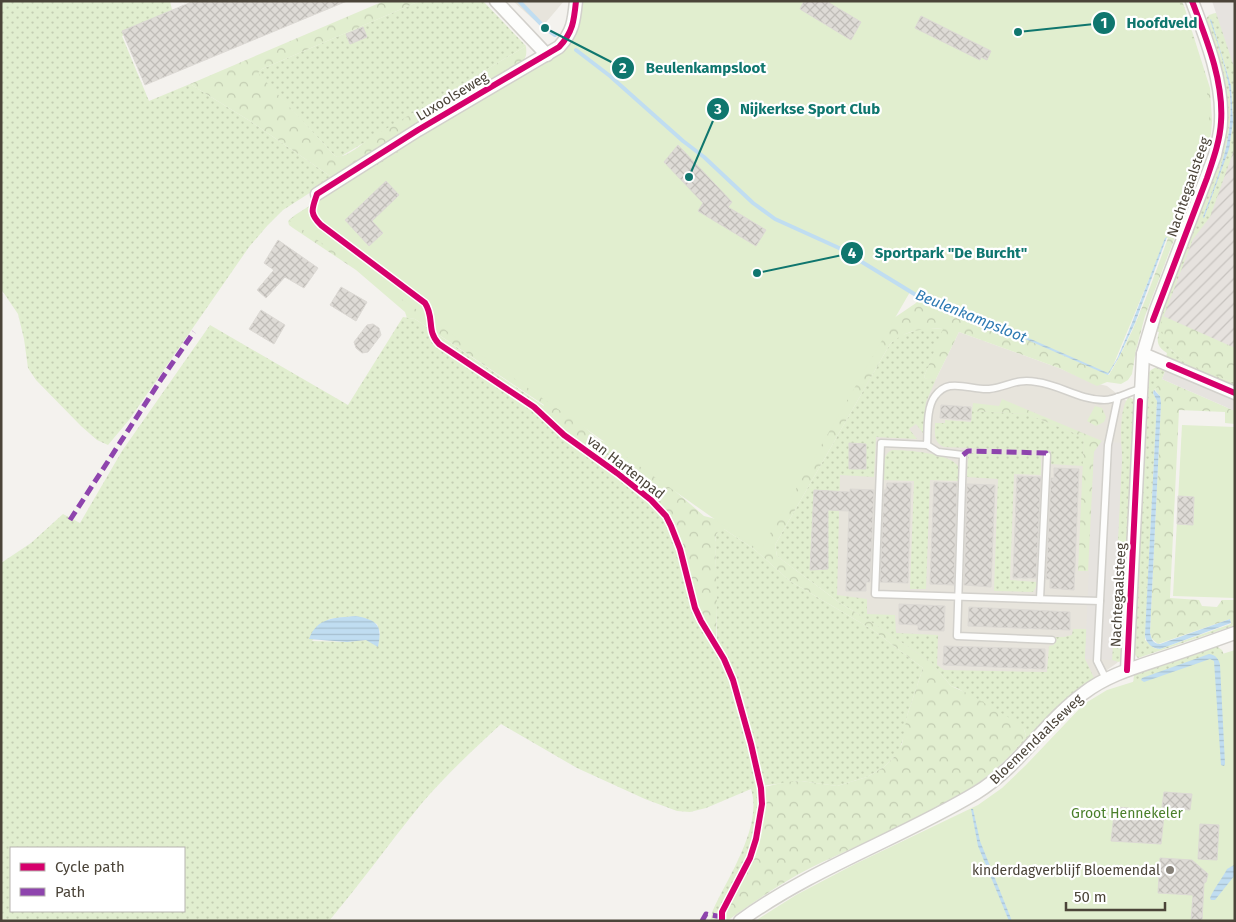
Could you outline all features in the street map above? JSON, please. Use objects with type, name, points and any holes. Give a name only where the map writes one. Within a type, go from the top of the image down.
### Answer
[{"type":"street","points":[[496,1],[547,54]]},
{"type":"street","name":"Luxoolseweg","points":[[317,194],[418,130],[559,47],[572,30],[576,1]]},
{"type":"street","name":"Nachtegaalsteeg","points":[[1127,670],[1143,354],[1156,310],[1215,155],[1220,131],[1221,110],[1218,80],[1192,1]]},
{"type":"street","points":[[1143,354],[1235,393]]},
{"type":"street","name":"Bloemendaalseweg","points":[[740,921],[793,888],[981,790],[1016,761],[1068,706],[1083,693],[1106,679],[1235,633]]},
{"type":"lane","points":[[927,445],[931,404],[939,392],[949,386],[987,389],[1014,381],[1026,380],[1040,382],[1068,392],[1104,400],[1141,389]]},
{"type":"lane","name":"Nachtegaalsteeg","points":[[1106,679],[1097,661],[1108,445],[1118,397]]},
{"type":"lane","name":"Nachtegaalsteeg","points":[[1052,640],[957,636],[958,597],[963,455],[938,452],[927,445],[881,443],[875,594],[958,597],[1100,601]]},
{"type":"lane","points":[[1040,599],[1047,455]]},
{"type":"shaded area","points":[[513,1],[564,1],[542,27]]},
{"type":"shaded area","points":[[1212,1],[1235,1],[1235,70]]},
{"type":"shaded area","points":[[1235,127],[1235,367],[1155,328]]},
{"type":"shaded area","points":[[959,332],[1059,368],[1091,382],[1107,386],[1133,406],[1121,657],[1117,663],[1083,687],[971,695],[777,556],[870,378],[936,379]]},
{"type":"shaded area","points":[[1166,369],[1235,398],[1235,411],[1162,379]]},
{"type":"shaded area","points":[[1102,441],[1121,443],[1122,457],[1112,660],[1085,659],[1094,452]]},
{"type":"green space","points":[[1,1],[170,1],[173,14],[122,36],[149,101],[190,84],[250,121],[333,178],[283,210],[249,247],[129,420],[108,445],[97,440],[81,426],[36,380],[28,368],[18,314],[1,289]]},
{"type":"green space","points":[[384,1],[420,1],[262,69],[258,73],[335,156],[348,154],[369,139],[526,46],[525,58],[517,66],[333,178],[250,121],[190,84]]},
{"type":"green space","points":[[420,1],[483,1],[526,46],[340,157],[335,156],[257,73],[262,69]]},
{"type":"green space","points":[[580,1],[1179,1],[1204,72],[1210,114],[1203,149],[1110,373],[1107,374],[970,315],[923,299],[910,292],[760,551],[289,220],[565,48]]},
{"type":"green space","points":[[1174,1],[1182,1],[1210,88],[1211,134],[1197,179],[1145,316],[1132,374],[1128,380],[1121,384],[1107,382],[1097,386],[1059,368],[959,332],[936,379],[928,380],[924,377],[943,329],[922,330],[902,336],[890,344],[775,545],[777,556],[840,603],[931,662],[951,686],[971,695],[1023,726],[1026,736],[1005,761],[980,782],[951,801],[797,875],[727,921],[716,921],[718,913],[752,850],[760,824],[761,801],[759,786],[764,787],[801,781],[837,786],[867,777],[884,767],[894,757],[902,744],[907,716],[923,668],[873,630],[790,581],[754,549],[724,529],[719,530],[715,542],[716,637],[719,646],[700,616],[691,591],[680,544],[666,514],[651,496],[547,421],[539,412],[544,405],[415,319],[407,318],[405,312],[356,270],[293,228],[289,225],[288,221],[522,73],[526,375],[599,440],[624,447],[704,516],[720,520],[891,320],[916,303],[920,298],[991,324],[1109,375],[1127,342],[1142,308],[1168,238],[1165,238],[1178,207]]},
{"type":"green space","points":[[1225,10],[1235,38],[1235,147],[1210,217],[1193,239],[1163,318],[1171,350],[1185,361],[1235,383],[1235,387],[1166,357],[1167,353],[1158,344],[1159,332],[1154,331],[1220,153],[1205,20],[1209,15]],"holes":[[[1211,19],[1231,86],[1233,122],[1229,149],[1204,218],[1225,153],[1231,103],[1229,86]]]},
{"type":"green space","points":[[1163,316],[1235,348],[1235,383],[1197,367],[1174,352],[1166,342],[1162,330]]},
{"type":"green space","points":[[403,317],[415,319],[544,406],[547,421],[651,496],[666,514],[680,544],[691,591],[700,616],[717,645],[715,542],[719,529],[724,529],[754,549],[790,581],[873,630],[923,668],[907,716],[905,733],[899,751],[884,767],[867,777],[837,786],[801,781],[759,786],[761,801],[760,824],[752,850],[718,913],[716,921],[710,921],[713,910],[735,867],[748,835],[752,819],[753,803],[751,789],[706,808],[690,812],[677,811],[645,799],[577,768],[501,724],[450,772],[422,803],[329,921],[1,921],[1,563],[31,543],[63,514],[80,523],[122,451],[210,325],[348,405]],"holes":[[[356,616],[377,624],[380,632],[378,646],[367,640],[347,642],[312,641],[329,619]]]},
{"type":"green space","points":[[920,329],[944,329],[924,377],[928,380],[936,379],[926,402],[923,433],[916,424],[909,429],[917,439],[876,437],[874,477],[840,475],[837,595],[867,599],[867,614],[895,615],[896,633],[938,635],[937,665],[944,670],[1047,672],[1049,646],[1054,645],[1054,637],[1072,635],[1073,629],[1087,629],[1085,659],[1095,680],[1007,760],[1026,736],[1024,729],[951,686],[931,662],[840,603],[777,556],[775,545],[890,344],[899,336]]},
{"type":"green space","points":[[1158,366],[1166,369],[1159,387],[1153,393],[1157,401],[1145,640],[1154,648],[1160,649],[1231,624],[1231,621],[1233,626],[1138,658],[1133,653],[1146,375]]},
{"type":"green space","points":[[1162,379],[1235,411],[1235,424],[1225,423],[1225,412],[1179,410],[1170,598],[1199,600],[1202,606],[1217,607],[1222,600],[1235,600],[1235,625],[1233,626],[1230,619],[1158,644],[1151,638],[1150,632],[1161,403],[1160,396],[1155,390]]},
{"type":"green space","points":[[1129,397],[1135,400],[1122,659],[1119,662],[1112,660],[1122,457],[1121,426],[1124,408]]},
{"type":"green space","points":[[1002,399],[1102,441],[1094,452],[1088,571],[1078,571],[1084,437],[1027,414],[972,411],[973,403],[999,406]]},
{"type":"green space","points":[[1095,406],[1102,408],[1106,417],[1104,422],[1096,426],[1087,421]]},
{"type":"green space","points":[[972,411],[1027,414],[1084,437],[1083,466],[1050,464],[1051,451],[944,447],[938,443],[935,437],[935,423],[945,423],[945,420],[971,422]]},
{"type":"green space","points":[[1182,425],[1235,427],[1235,598],[1173,596]]},
{"type":"green space","points":[[892,450],[937,455],[946,458],[958,466],[958,481],[930,480],[926,589],[910,589],[914,481],[883,480],[883,467],[886,455]]},
{"type":"green space","points":[[968,453],[1041,455],[1041,475],[1014,474],[1010,580],[1037,582],[1033,592],[994,591],[998,479],[967,477]]},
{"type":"green space","points":[[1215,645],[1222,650],[1226,660],[1141,680],[1133,685],[1134,674]]},
{"type":"green space","name":"Groot Hennekeler","points":[[1235,650],[1235,921],[755,921],[796,895],[855,864],[978,805],[1002,788],[1084,704],[1107,690]]},
{"type":"water","points":[[1211,19],[1231,86],[1233,122],[1229,149],[1204,218],[1225,154],[1231,104],[1223,61]]},
{"type":"water","points":[[1167,237],[1135,323],[1119,357],[1108,375],[991,324],[920,298],[922,297],[1001,326],[1108,373],[1117,359]]},
{"type":"water","points":[[1154,390],[1160,396],[1161,403],[1151,637],[1154,642],[1160,644],[1230,619],[1231,623],[1160,649],[1150,645],[1145,635],[1157,401],[1153,393]]},
{"type":"water","points":[[356,616],[369,619],[377,625],[380,633],[378,647],[366,640],[347,642],[309,639],[317,626],[328,620]]},
{"type":"water","points":[[1209,654],[1217,658],[1220,665],[1224,766],[1221,765],[1214,661],[1210,659],[1144,682],[1141,680],[1142,678]]},
{"type":"water","points":[[971,809],[973,809],[980,841],[1012,921],[1009,921],[978,846]]},
{"type":"water","points":[[1234,865],[1235,875],[1215,900],[1211,900],[1212,894],[1227,869]]},
{"type":"building","points":[[194,1],[347,1],[145,85],[122,31]]},
{"type":"building","points":[[804,1],[826,1],[861,22],[851,40],[800,9]]},
{"type":"building","points":[[921,16],[991,51],[987,60],[981,57],[980,60],[915,28]]},
{"type":"building","points":[[363,27],[367,37],[350,44],[346,34]]},
{"type":"building","points":[[678,145],[732,202],[728,207],[766,230],[756,246],[698,211],[703,203],[664,162]]},
{"type":"building","points":[[386,181],[399,195],[372,221],[383,233],[369,246],[345,220]]},
{"type":"building","points":[[278,240],[318,268],[304,288],[285,277],[266,298],[257,290],[274,270],[264,263]]},
{"type":"building","points":[[341,287],[367,302],[356,321],[330,305]]},
{"type":"building","points":[[261,310],[285,325],[274,344],[249,329]]},
{"type":"building","points":[[373,324],[379,328],[381,335],[368,352],[362,353],[356,348],[354,342],[367,325]]},
{"type":"building","points":[[941,405],[971,407],[971,420],[940,418]]},
{"type":"building","points":[[849,443],[866,444],[866,469],[849,469]]},
{"type":"building","points":[[1054,468],[1079,469],[1074,590],[1050,588],[1050,579],[1046,579],[1051,478],[1054,478]]},
{"type":"building","points":[[1017,476],[1041,477],[1036,578],[1013,578]]},
{"type":"building","points":[[934,482],[957,483],[954,585],[930,584]]},
{"type":"building","points":[[887,483],[911,483],[908,583],[880,582],[884,490],[886,490]]},
{"type":"building","points":[[967,484],[995,485],[991,587],[964,585]]},
{"type":"building","points":[[850,489],[874,490],[870,582],[866,582],[866,591],[846,591],[849,511],[828,510],[828,569],[810,570],[814,490],[850,492]]},
{"type":"building","points":[[1178,496],[1194,497],[1193,525],[1177,524]]},
{"type":"building","points":[[899,604],[945,606],[944,631],[918,630],[918,625],[899,624]]},
{"type":"building","points":[[969,607],[1070,612],[1070,630],[968,626]]},
{"type":"building","points":[[944,646],[1045,649],[1045,669],[943,665]]},
{"type":"building","points":[[1164,792],[1192,794],[1190,810],[1162,807]]},
{"type":"building","points":[[1115,807],[1129,808],[1129,812],[1164,816],[1161,844],[1111,841]]},
{"type":"building","points":[[1200,824],[1219,825],[1217,860],[1198,859]]},
{"type":"building","points":[[1160,858],[1192,860],[1208,874],[1204,883],[1202,921],[1191,921],[1193,895],[1158,893]]},
{"type":"waterway","name":"Beulenkampsloot","points":[[519,1],[545,28],[555,35]]},
{"type":"waterway","name":"Beulenkampsloot","points":[[576,50],[610,76],[683,141],[704,157],[753,203],[775,219],[839,248],[924,298]]},
{"type":"marked path","points":[[70,520],[194,332]]},
{"type":"marked path","points":[[963,455],[968,451],[1046,453],[1047,455]]},
{"type":"marked path","points":[[702,921],[706,914],[722,917]]},
{"type":"cycle path","name":"van Hartenpad","points":[[576,1],[572,26],[559,47],[418,130],[317,194],[313,214],[321,225],[425,303],[430,314],[431,329],[439,344],[534,407],[564,435],[651,500],[666,516],[680,549],[695,608],[724,659],[733,680],[761,788],[762,804],[756,839],[750,858],[722,912],[722,921]]},
{"type":"cycle path","points":[[1153,320],[1207,178],[1216,150],[1221,122],[1220,91],[1217,75],[1192,1]]},
{"type":"cycle path","points":[[1169,365],[1235,393]]},
{"type":"cycle path","points":[[1127,670],[1140,401]]},
{"type":"place","name":"Beulenkampsloot","points":[[545,28]]},
{"type":"place","name":"Hoofdveld","points":[[1018,32]]},
{"type":"place","name":"Nijkerkse Sport Club","points":[[689,177]]},
{"type":"place","name":"Sportpark \"De Burcht\"","points":[[757,273]]},
{"type":"place","name":"kinderdagverblijf Bloemendal","points":[[1170,870]]}]
